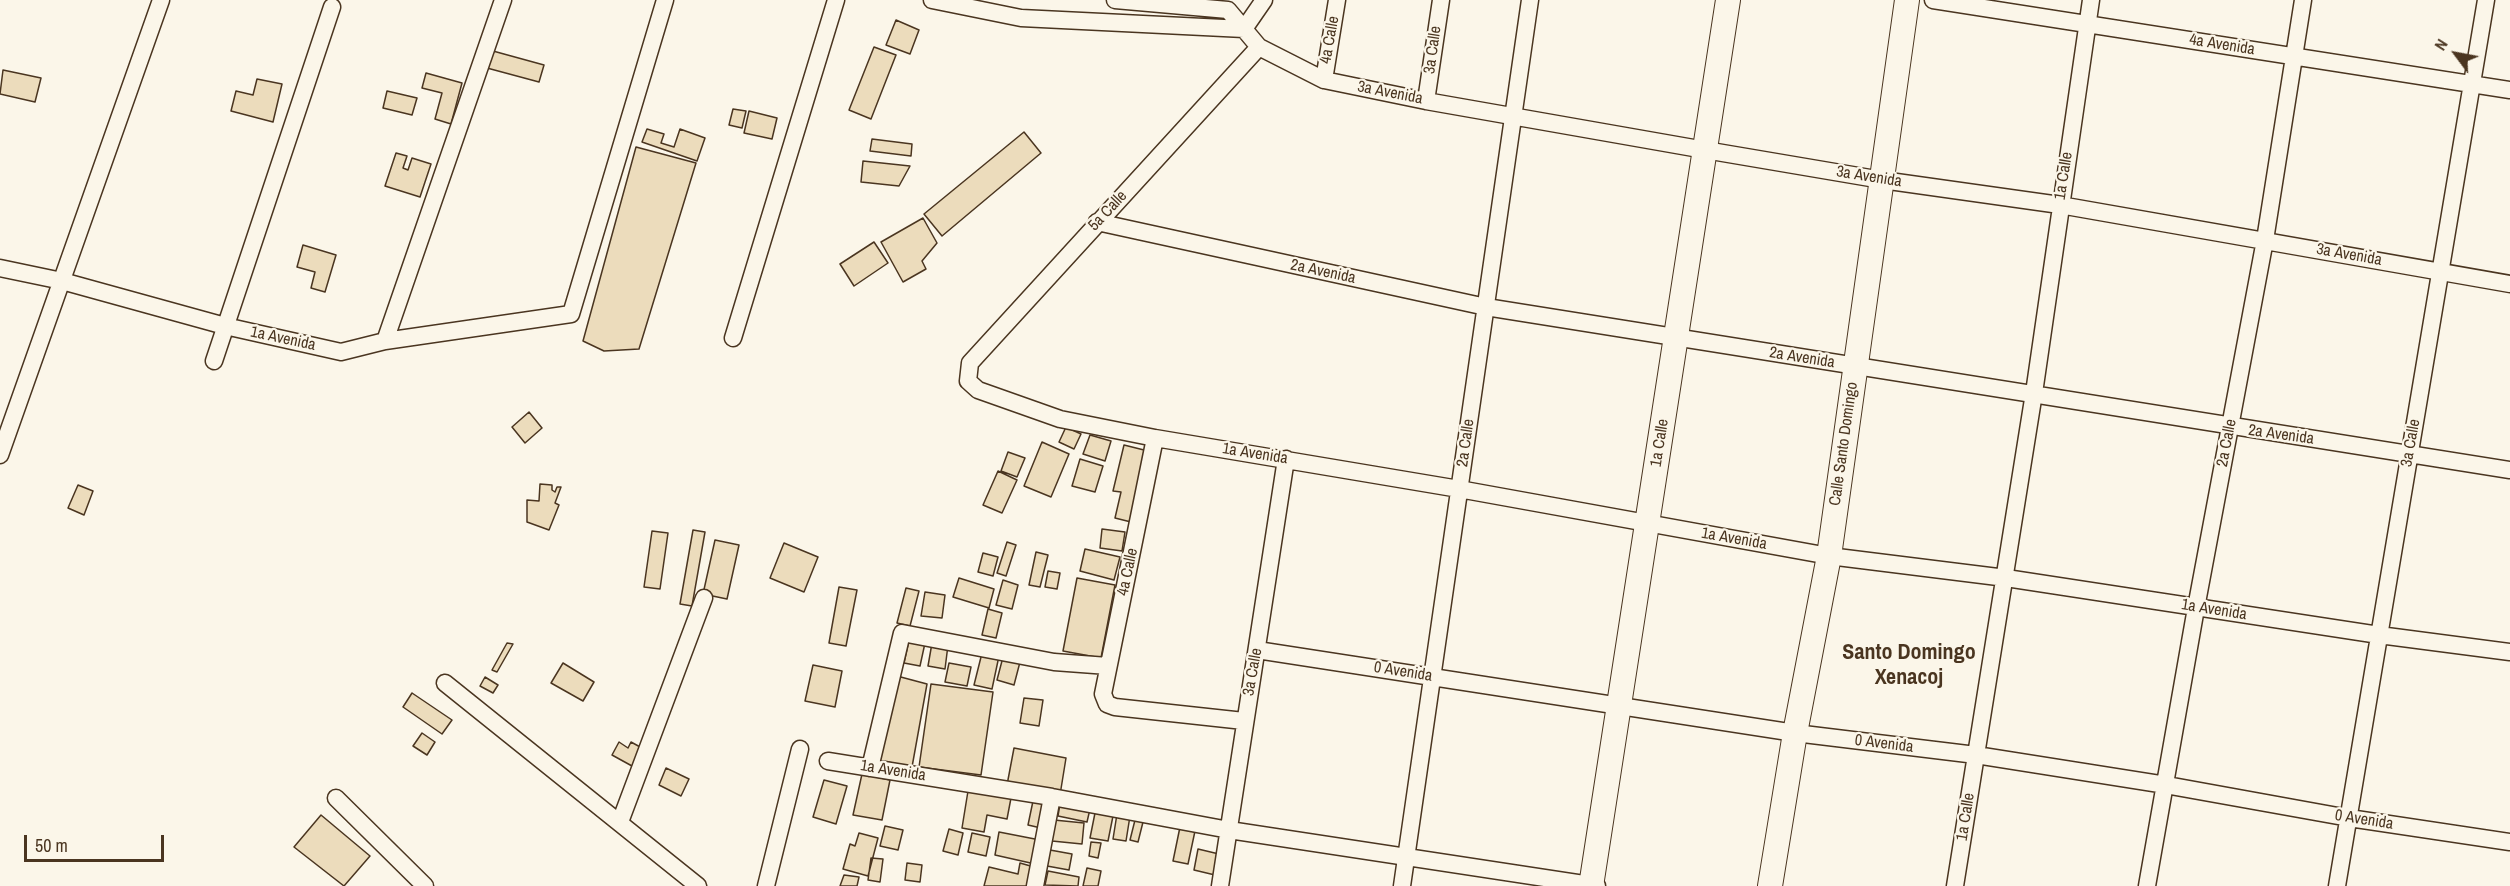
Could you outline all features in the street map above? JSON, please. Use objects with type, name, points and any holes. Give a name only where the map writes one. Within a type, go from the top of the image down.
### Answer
[{"type":"main road","name":"1a Calle","points":[[1593,886],[1728,0]]},
{"type":"main road","name":"Calle Santo Domingo","points":[[1770,886],[1795,733],[1829,556],[1907,0]]},
{"type":"street","points":[[0,455],[161,0]]},
{"type":"street","points":[[385,341],[503,0]]},
{"type":"street","name":"1a Avenida","points":[[0,268],[62,281],[225,326],[341,352],[385,341],[571,314],[665,0]]},
{"type":"street","points":[[733,338],[836,0]]},
{"type":"street","points":[[932,0],[1021,18],[1244,29],[1264,0]]},
{"type":"street","name":"3a Avenida","points":[[1115,0],[1228,10],[1259,47],[1324,80],[1426,101],[1882,180],[2060,205],[2510,284]]},
{"type":"street","name":"4a Calle","points":[[1324,80],[1337,0]]},
{"type":"street","name":"3a Calle","points":[[1426,101],[1441,0]]},
{"type":"street","name":"2a Calle","points":[[1402,886],[1530,0]]},
{"type":"street","name":"4a Avenida","points":[[1933,0],[2510,90]]},
{"type":"street","name":"1a Calle","points":[[1955,886],[2006,578],[2091,0]]},
{"type":"street","name":"2a Calle","points":[[2147,886],[2265,240],[2303,0]]},
{"type":"street","name":"3a Calle","points":[[2337,886],[2486,0]]},
{"type":"street","points":[[214,361],[332,7]]},
{"type":"street","name":"5a Calle","points":[[968,381],[970,363],[1259,47]]},
{"type":"street","name":"2a Avenida","points":[[1097,222],[1486,307],[2510,470]]},
{"type":"street","name":"1a Avenida","points":[[968,381],[978,390],[1060,419],[1155,438],[1459,489],[1829,556],[2006,578],[2379,635],[2510,652]]},
{"type":"street","name":"4a Calle","points":[[1155,438],[1102,694],[1107,704],[1114,707],[1244,721]]},
{"type":"street","name":"3a Calle","points":[[1220,886],[1286,459]]},
{"type":"street","points":[[620,822],[704,598]]},
{"type":"street","points":[[870,768],[902,633],[1054,662],[1108,666]]},
{"type":"street","name":"0 Avenida","points":[[1257,650],[1795,733],[1976,755],[2166,785],[2349,818],[2510,842]]},
{"type":"street","points":[[445,682],[698,886]]},
{"type":"street","points":[[766,886],[801,749]]},
{"type":"street","name":"1a Avenida","points":[[828,761],[1052,797],[1229,830],[1593,886]]},
{"type":"street","points":[[1035,886],[1052,797]]},
{"type":"street","points":[[336,798],[425,886]]},
{"type":"building","points":[[896,20],[919,30],[910,54],[886,45]]},
{"type":"building","points":[[874,47],[896,55],[871,119],[849,110]]},
{"type":"building","points":[[493,51],[544,65],[539,82],[487,68]]},
{"type":"building","points":[[3,70],[41,78],[35,102],[0,94]]},
{"type":"building","points":[[426,73],[462,83],[451,124],[435,119],[442,93],[422,88]]},
{"type":"building","points":[[257,79],[282,84],[273,122],[231,111],[236,91],[253,95]]},
{"type":"building","points":[[387,91],[417,98],[412,115],[383,108]]},
{"type":"building","points":[[733,109],[746,111],[742,128],[729,125]]},
{"type":"building","points":[[749,111],[777,118],[772,139],[744,133]]},
{"type":"building","points":[[647,129],[664,134],[661,143],[674,147],[680,129],[705,138],[697,161],[642,142]]},
{"type":"building","points":[[1024,132],[1041,153],[942,236],[924,214]]},
{"type":"building","points":[[872,139],[912,144],[911,156],[870,151]]},
{"type":"building","points":[[636,147],[696,163],[639,349],[604,351],[583,341]]},
{"type":"building","points":[[396,153],[407,156],[403,168],[408,170],[412,158],[431,164],[420,197],[385,186]]},
{"type":"building","points":[[863,161],[910,166],[899,186],[861,182]]},
{"type":"building","points":[[923,218],[937,243],[922,261],[926,269],[903,282],[881,242]]},
{"type":"building","points":[[874,242],[888,263],[854,286],[840,264]]},
{"type":"building","points":[[303,245],[336,255],[325,292],[311,288],[315,272],[297,267]]},
{"type":"building","points":[[529,412],[542,428],[525,443],[512,427]]},
{"type":"building","points":[[1066,427],[1081,434],[1074,449],[1059,442]]},
{"type":"building","points":[[1090,435],[1111,441],[1105,461],[1083,454]]},
{"type":"building","points":[[1042,442],[1069,454],[1051,497],[1024,486]]},
{"type":"building","points":[[1124,445],[1148,451],[1131,522],[1115,518],[1121,492],[1113,491]]},
{"type":"building","points":[[1008,452],[1025,458],[1017,477],[1001,471]]},
{"type":"building","points":[[1080,459],[1103,466],[1095,492],[1072,486]]},
{"type":"building","points":[[998,471],[1017,480],[1002,513],[983,505]]},
{"type":"building","points":[[540,484],[552,485],[552,490],[555,492],[557,487],[561,487],[555,503],[559,505],[549,530],[527,522],[527,500],[539,501]]},
{"type":"building","points":[[78,485],[93,491],[84,515],[68,508]]},
{"type":"building","points":[[1102,529],[1125,532],[1122,551],[1100,548]]},
{"type":"building","points":[[693,530],[705,532],[692,606],[680,604]]},
{"type":"building","points":[[652,531],[668,533],[660,589],[644,587]]},
{"type":"building","points":[[715,540],[739,545],[727,599],[703,594]]},
{"type":"building","points":[[1007,542],[1016,545],[1006,576],[997,573]]},
{"type":"building","points":[[784,543],[818,557],[804,592],[770,578]]},
{"type":"building","points":[[1085,549],[1120,557],[1114,580],[1080,571]]},
{"type":"building","points":[[1036,552],[1048,555],[1040,587],[1029,585]]},
{"type":"building","points":[[983,553],[998,557],[993,576],[978,572]]},
{"type":"building","points":[[1048,571],[1060,573],[1057,589],[1045,587]]},
{"type":"building","points":[[959,578],[994,589],[989,608],[953,597]]},
{"type":"building","points":[[1077,578],[1115,585],[1101,658],[1063,651]]},
{"type":"building","points":[[1003,580],[1018,585],[1012,609],[996,605]]},
{"type":"building","points":[[839,587],[857,590],[846,646],[829,643]]},
{"type":"building","points":[[906,588],[919,591],[910,626],[897,623]]},
{"type":"building","points":[[925,592],[945,595],[942,618],[921,616]]},
{"type":"building","points":[[988,609],[1002,613],[996,638],[982,635]]},
{"type":"building","points":[[909,640],[925,643],[920,666],[904,663]]},
{"type":"building","points":[[507,643],[513,644],[497,672],[492,670]]},
{"type":"building","points":[[932,643],[948,645],[945,669],[928,666]]},
{"type":"building","points":[[982,653],[999,656],[992,689],[974,685]]},
{"type":"building","points":[[1003,657],[1020,662],[1014,685],[997,680]]},
{"type":"building","points":[[563,663],[594,682],[583,701],[551,683]]},
{"type":"building","points":[[949,663],[971,667],[967,686],[945,682]]},
{"type":"building","points":[[813,665],[842,671],[835,707],[805,701]]},
{"type":"building","points":[[897,676],[927,684],[912,767],[878,760]]},
{"type":"building","points":[[485,677],[498,685],[493,693],[480,686]]},
{"type":"building","points":[[931,684],[993,692],[981,775],[919,767]]},
{"type":"building","points":[[412,693],[452,720],[442,734],[403,707]]},
{"type":"building","points":[[1024,698],[1043,700],[1039,726],[1020,723]]},
{"type":"building","points":[[422,733],[435,742],[427,755],[413,746]]},
{"type":"building","points":[[619,742],[628,748],[631,742],[642,748],[632,766],[612,755]]},
{"type":"building","points":[[1014,748],[1066,758],[1060,795],[1007,785]]},
{"type":"building","points":[[666,768],[689,779],[681,796],[659,785]]},
{"type":"building","points":[[862,774],[890,780],[882,820],[853,815]]},
{"type":"building","points":[[824,780],[847,786],[836,824],[813,817]]},
{"type":"building","points":[[968,791],[1011,798],[1007,819],[987,815],[984,832],[962,828]]},
{"type":"building","points":[[1033,801],[1047,804],[1041,828],[1028,825]]},
{"type":"building","points":[[1060,804],[1090,809],[1087,822],[1058,816]]},
{"type":"building","points":[[1095,813],[1113,816],[1108,841],[1090,838]]},
{"type":"building","points":[[1117,814],[1130,816],[1126,841],[1113,839]]},
{"type":"building","points":[[321,815],[370,856],[344,886],[294,847]]},
{"type":"building","points":[[1054,820],[1084,823],[1082,844],[1052,841]]},
{"type":"building","points":[[1135,820],[1143,822],[1138,842],[1130,840]]},
{"type":"building","points":[[885,826],[903,830],[898,850],[880,846]]},
{"type":"building","points":[[1180,827],[1195,831],[1188,864],[1173,861]]},
{"type":"building","points":[[949,829],[963,833],[958,855],[943,851]]},
{"type":"building","points":[[999,832],[1040,840],[1035,864],[995,855]]},
{"type":"building","points":[[859,833],[878,838],[868,876],[843,869],[850,844],[855,846]]},
{"type":"building","points":[[972,833],[990,837],[986,856],[968,852]]},
{"type":"building","points":[[1091,842],[1101,843],[1098,858],[1089,856]]},
{"type":"building","points":[[1198,849],[1219,854],[1215,875],[1194,870]]},
{"type":"building","points":[[1050,850],[1072,854],[1069,870],[1047,866]]},
{"type":"building","points":[[871,858],[883,859],[880,882],[868,880]]},
{"type":"building","points":[[907,863],[922,865],[920,882],[905,880]]},
{"type":"building","points":[[1020,863],[1034,867],[1029,886],[984,886],[989,867],[1018,874]]},
{"type":"building","points":[[1087,868],[1101,871],[1098,886],[1083,886]]},
{"type":"building","points":[[1048,871],[1079,877],[1078,886],[1045,885]]},
{"type":"building","points":[[844,875],[859,877],[857,886],[840,886]]},
{"type":"district","name":"Santo Domingo Xenacoj","points":[[1909,666]]}]
